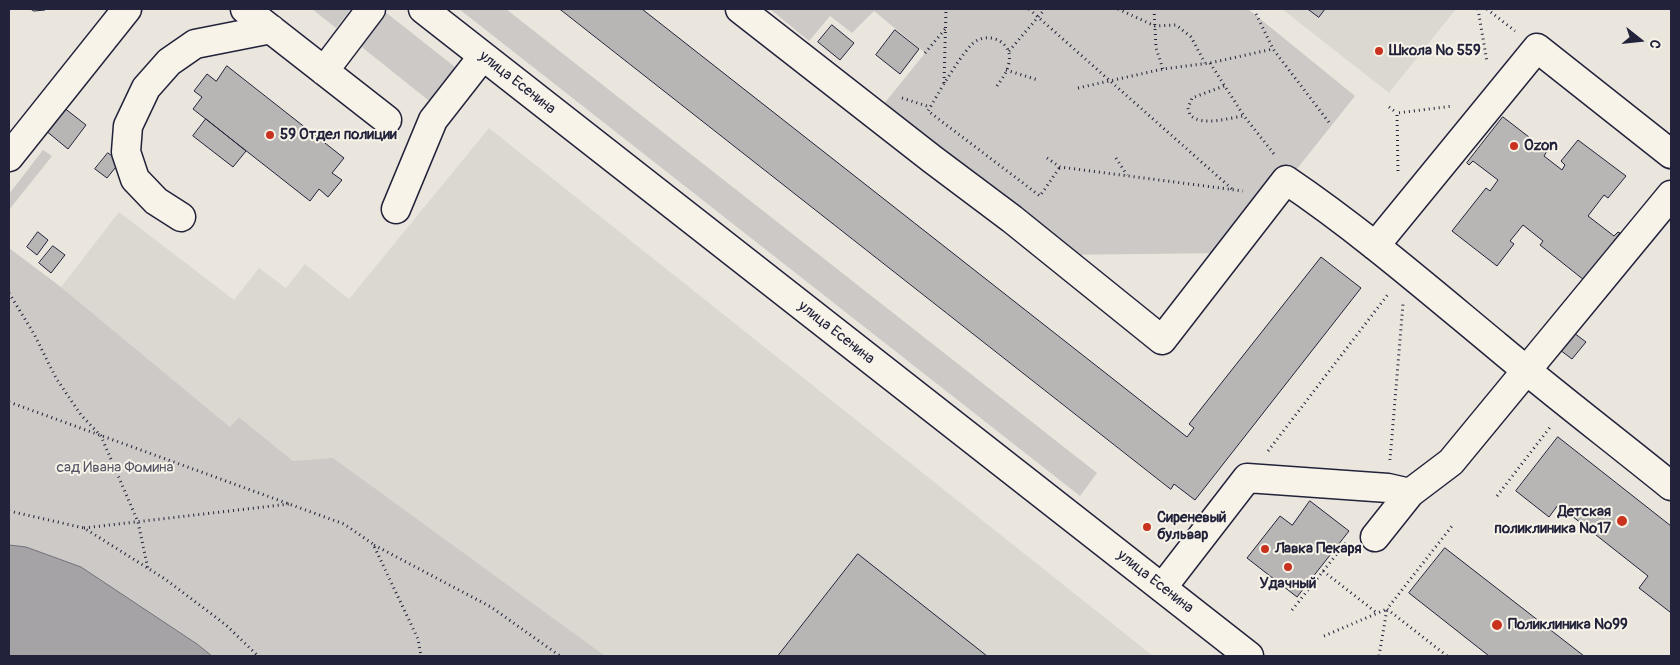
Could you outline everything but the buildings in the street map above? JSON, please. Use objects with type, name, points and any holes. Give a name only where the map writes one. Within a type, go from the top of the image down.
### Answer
[{"type":"street","points":[[9,157],[126,9]]},
{"type":"street","points":[[245,9],[388,120]]},
{"type":"street","points":[[324,71],[371,9]]},
{"type":"street","name":"улица Есенина","points":[[423,9],[1249,656]]},
{"type":"street","points":[[740,9],[1012,220],[1162,340],[1286,180],[1376,246],[1526,371],[1671,486]]},
{"type":"street","points":[[181,217],[156,201],[135,179],[126,152],[128,126],[142,96],[146,88],[169,62],[195,44],[271,29]]},
{"type":"street","points":[[1376,246],[1537,48],[1671,154]]},
{"type":"street","points":[[396,209],[433,120],[483,56]]},
{"type":"street","points":[[1375,537],[1399,491],[1451,462],[1671,194]]},
{"type":"street","points":[[1162,588],[1247,478],[1399,491]]},
{"type":"path","points":[[944,84],[946,9]]},
{"type":"path","points":[[1029,9],[1232,189]]},
{"type":"path","points":[[1009,52],[1046,9]]},
{"type":"path","points":[[1118,9],[1155,26],[1176,25],[1191,38],[1205,63]]},
{"type":"path","points":[[1154,9],[1156,48],[1163,69]]},
{"type":"path","points":[[1389,107],[1397,113],[1494,101],[1478,9]]},
{"type":"path","points":[[1487,9],[1537,48]]},
{"type":"path","points":[[1256,14],[1273,49],[1331,125]]},
{"type":"path","points":[[925,53],[946,27]]},
{"type":"path","points":[[997,86],[1010,62],[1009,52],[1001,41],[995,38],[981,39],[974,42],[944,84],[928,111],[1040,196],[1060,167]]},
{"type":"path","points":[[1078,88],[1163,69],[1210,63],[1273,49]]},
{"type":"path","points":[[1210,63],[1244,116],[1278,160]]},
{"type":"path","points":[[1006,70],[1038,80]]},
{"type":"path","points":[[1224,86],[1192,98],[1188,108],[1190,115],[1198,121],[1244,116]]},
{"type":"path","points":[[900,97],[930,106]]},
{"type":"path","points":[[1397,113],[1399,218]]},
{"type":"path","points":[[1047,158],[1060,167],[1232,189],[1273,197]]},
{"type":"path","points":[[1116,158],[1128,175]]},
{"type":"path","points":[[1247,478],[1406,271]]},
{"type":"path","points":[[1399,491],[1406,271]]},
{"type":"path","points":[[9,293],[34,334],[56,378],[81,415],[101,436],[138,522],[148,569]]},
{"type":"path","points":[[9,402],[344,524],[372,544],[491,607],[560,656]]},
{"type":"path","points":[[1497,496],[1569,404]]},
{"type":"path","points":[[9,512],[84,528],[290,504]]},
{"type":"path","points":[[1379,656],[1387,609],[1452,526]]},
{"type":"path","points":[[84,528],[165,579],[226,625],[258,656]]},
{"type":"path","points":[[1292,610],[1356,531],[1375,537]]},
{"type":"path","points":[[372,544],[418,639],[422,656]]},
{"type":"path","points":[[1323,571],[1377,613]]},
{"type":"path","points":[[1324,636],[1387,609]]},
{"type":"path","points":[[1387,609],[1447,656]]},
{"type":"shaded area","name":"Школа № 559","points":[[1282,9],[1456,9],[1389,93]]},
{"type":"shaded area","points":[[489,128],[1153,656],[605,656],[293,461],[239,417],[230,427],[61,287],[119,212],[234,300],[259,268],[286,288],[305,264],[349,299]]},
{"type":"shaded area","points":[[9,545],[26,547],[81,567],[212,656],[9,656]]},
{"type":"green space","points":[[312,9],[351,9],[336,28]]},
{"type":"green space","points":[[459,9],[506,9],[1097,473],[1080,496]]},
{"type":"green space","points":[[770,9],[1248,9],[1355,96],[1230,253],[1055,255],[875,115],[925,53],[874,11],[852,33],[830,16],[809,41]]},
{"type":"green space","points":[[384,11],[455,67],[452,79],[433,104],[358,44]]},
{"type":"green space","points":[[43,150],[52,156],[9,210],[9,194]]},
{"type":"green space","name":"сад Ивана Фомина","points":[[9,248],[61,287],[230,427],[239,417],[293,461],[333,458],[605,656],[212,656],[81,567],[26,547],[9,545]]},
{"type":"place","name":"Школа № 559","points":[[1379,51]]},
{"type":"place","name":"59 Отдел полиции","points":[[270,135]]},
{"type":"place","name":"Ozon","points":[[1514,146]]},
{"type":"place","name":"Детская поликлиника №17","points":[[1622,521]]},
{"type":"place","name":"Сиреневый бульвар","points":[[1147,527]]},
{"type":"place","name":"Лавка Пекаря","points":[[1265,549]]},
{"type":"place","name":"Удачный","points":[[1288,567]]},
{"type":"place","name":"Поликлиника №99","points":[[1497,625]]}]
